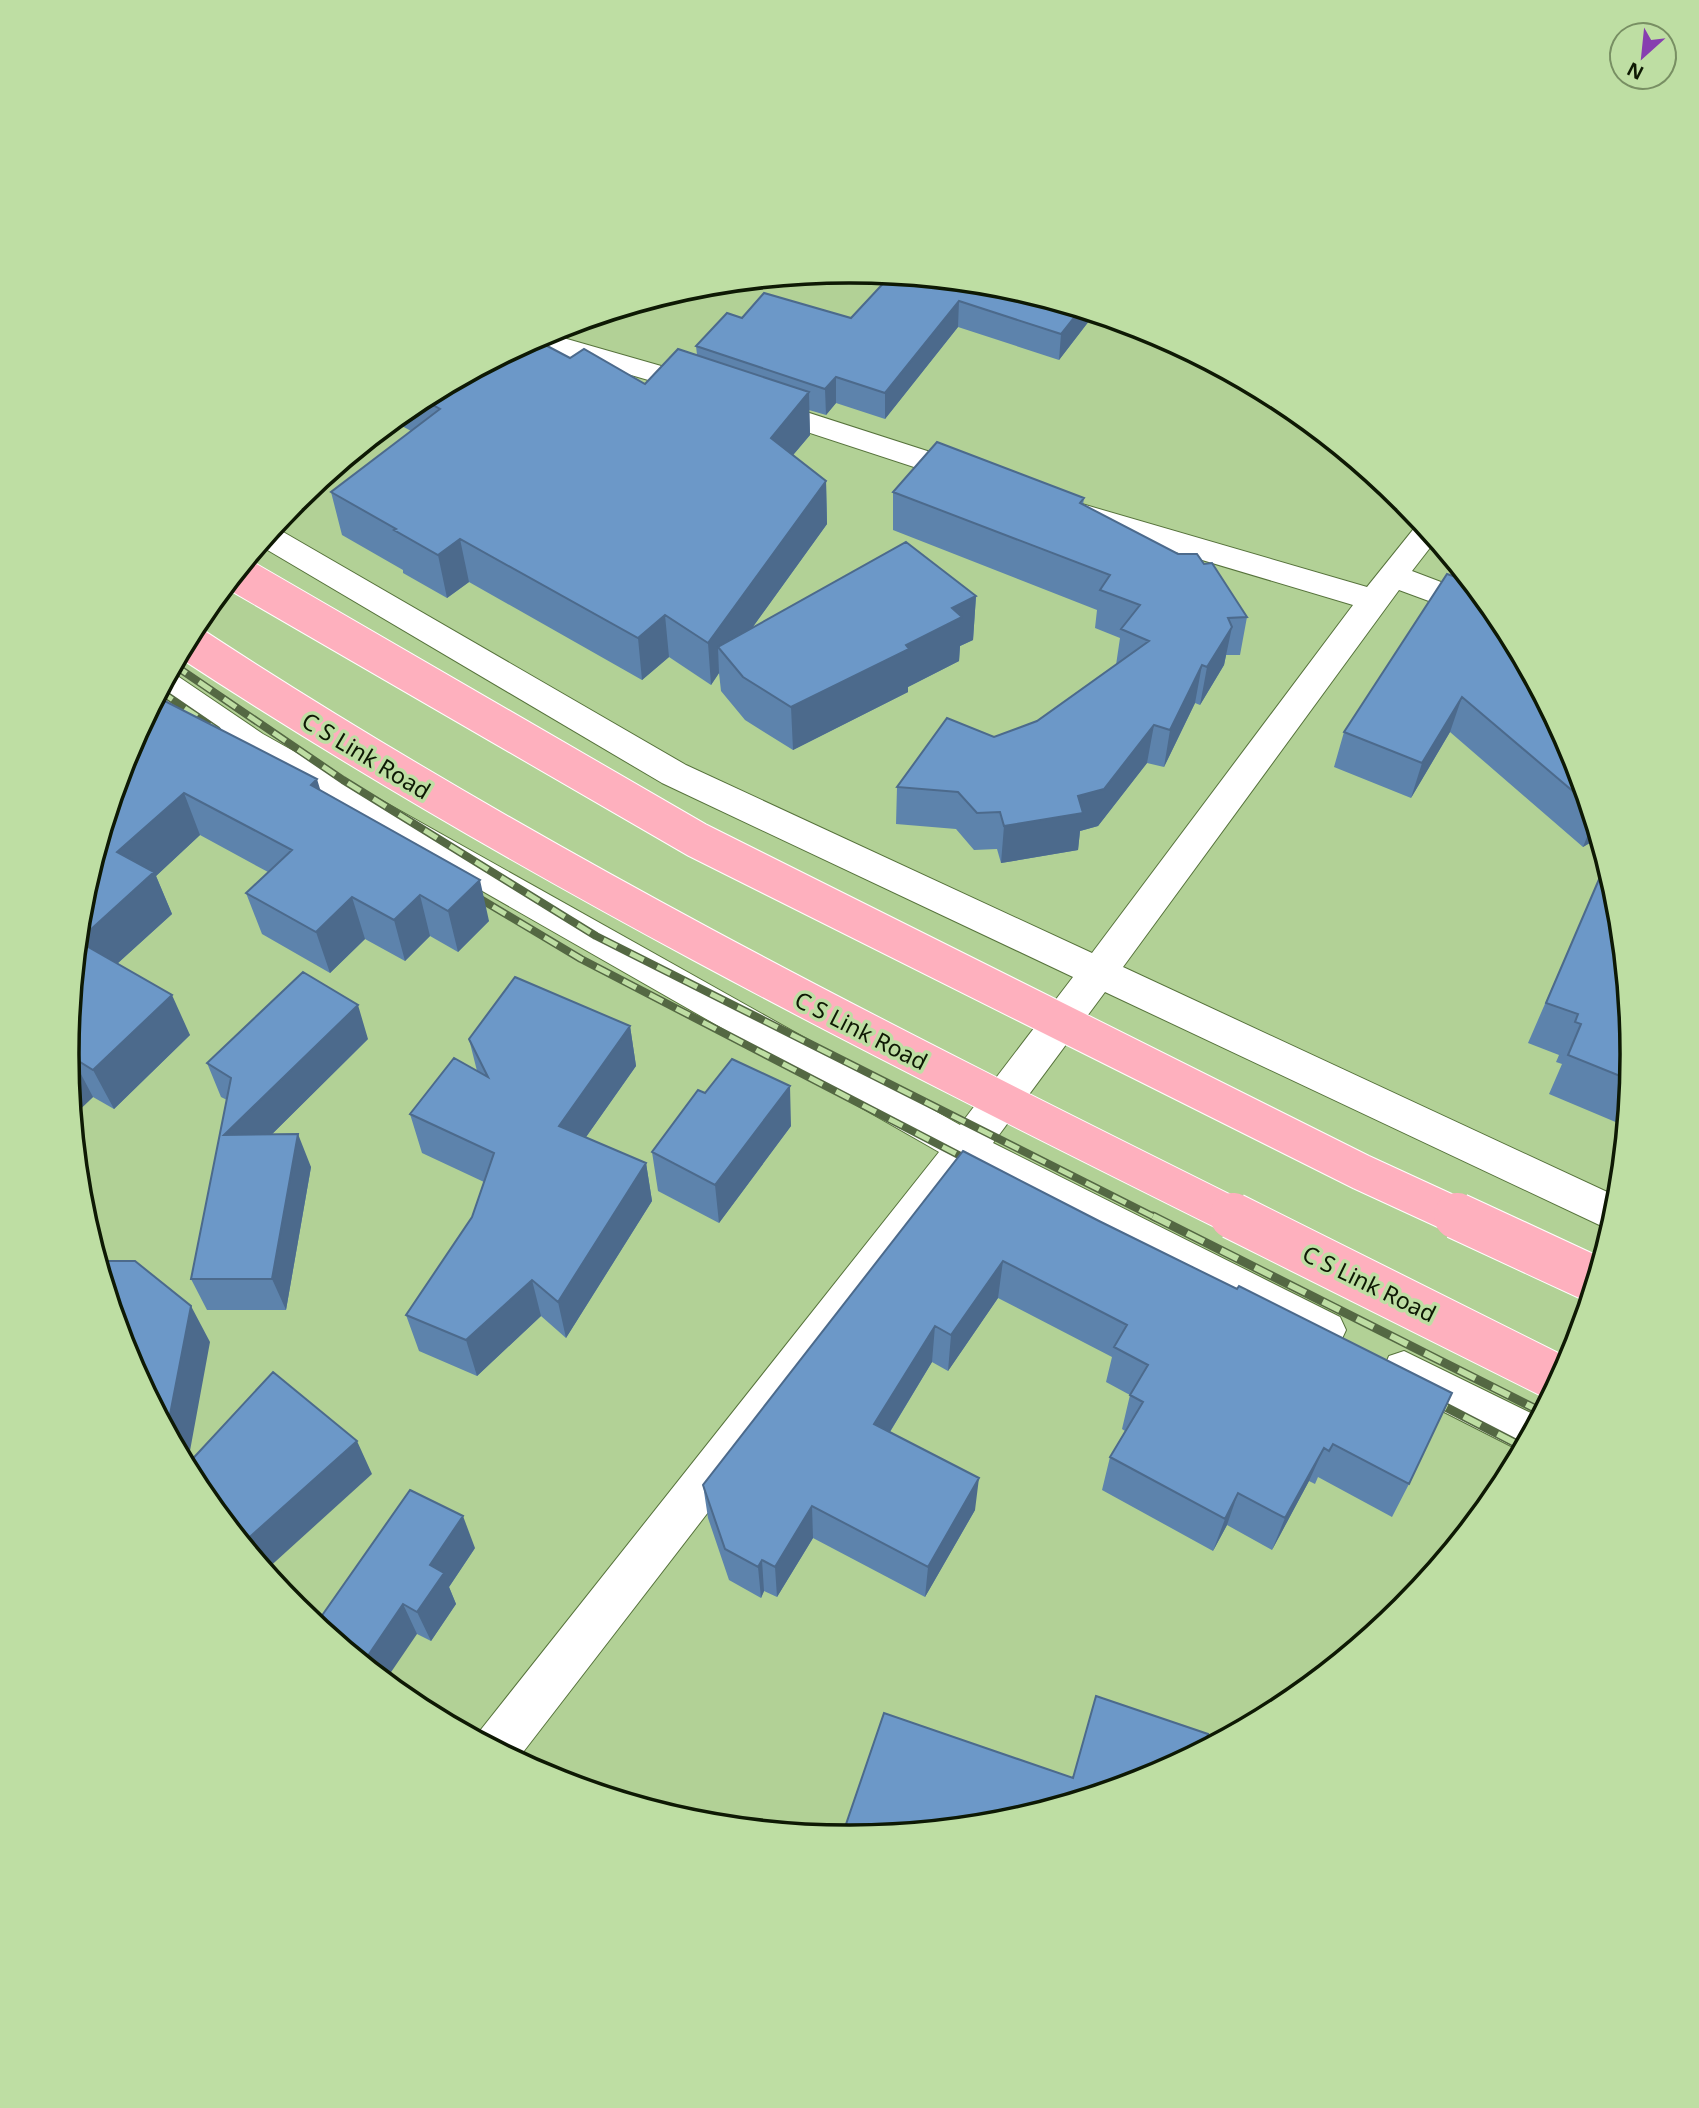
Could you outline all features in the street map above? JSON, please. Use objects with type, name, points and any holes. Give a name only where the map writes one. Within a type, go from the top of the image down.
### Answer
[{"type":"main road","points":[[244,578],[697,839],[1361,1172],[1587,1276]]},
{"type":"main road","name":"C S Link Road","points":[[196,647],[289,710],[580,883],[793,997],[1550,1375]]},
{"type":"street","points":[[552,344],[684,380],[995,484]]},
{"type":"street","points":[[1057,505],[1119,527],[1480,612]]},
{"type":"street","points":[[502,1741],[966,1148],[1099,973],[1421,537]]},
{"type":"street","points":[[275,541],[674,774],[1604,1209]]},
{"type":"street","points":[[172,688],[251,743],[966,1148],[1522,1430]]},
{"type":"building","points":[[882,284],[950,290],[1000,298],[1074,317],[1061,334],[959,301],[885,393],[836,377],[825,389],[696,346],[727,313],[742,318],[764,293],[851,318]]},
{"type":"building","points":[[547,346],[570,358],[584,349],[645,384],[678,349],[809,392],[771,438],[826,481],[708,643],[665,615],[638,638],[460,539],[438,555],[331,492],[440,409],[434,405],[509,363]]},
{"type":"building","points":[[937,442],[1084,498],[1080,503],[1178,554],[1197,554],[1204,564],[1212,563],[1247,617],[1228,618],[1232,627],[1207,667],[1202,665],[1170,730],[1154,725],[1104,789],[1078,796],[1083,813],[1004,826],[1000,812],[977,813],[958,792],[897,787],[947,718],[994,737],[1037,721],[1149,641],[1121,629],[1140,605],[1100,590],[1110,575],[893,492]]},
{"type":"building","points":[[906,542],[976,596],[952,608],[962,617],[906,645],[909,649],[791,707],[743,677],[718,647]]},
{"type":"building","points":[[1447,574],[1454,576],[1461,585],[1517,669],[1541,713],[1574,792],[1462,697],[1422,763],[1344,732]]},
{"type":"building","points":[[165,701],[317,779],[311,785],[480,880],[448,911],[420,895],[394,920],[352,897],[316,932],[246,893],[292,850],[184,793],[117,852],[154,872],[89,931],[105,855],[120,806],[137,759]]},
{"type":"building","points":[[1599,879],[1614,953],[1619,1004],[1620,1076],[1568,1055],[1581,1024],[1575,1022],[1578,1014],[1546,1003]]},
{"type":"building","points":[[86,946],[172,995],[93,1070],[79,1061],[80,1004]]},
{"type":"building","points":[[303,972],[358,1005],[224,1135],[298,1134],[272,1279],[191,1279],[231,1078],[207,1063]]},
{"type":"building","points":[[515,977],[630,1026],[559,1126],[646,1163],[558,1302],[532,1280],[466,1340],[406,1315],[472,1217],[494,1153],[410,1114],[454,1058],[488,1077],[469,1039]]},
{"type":"building","points":[[732,1059],[790,1086],[715,1185],[652,1152],[698,1090],[705,1093]]},
{"type":"building","points":[[963,1151],[1099,1221],[1237,1289],[1239,1286],[1452,1393],[1409,1484],[1333,1444],[1329,1451],[1324,1448],[1285,1518],[1238,1493],[1225,1519],[1110,1457],[1143,1402],[1130,1395],[1148,1365],[1114,1347],[1127,1325],[1003,1261],[951,1335],[935,1326],[874,1424],[979,1478],[928,1567],[812,1506],[775,1567],[762,1560],[758,1567],[725,1549],[703,1485]]},
{"type":"building","points":[[107,1261],[135,1261],[191,1306],[170,1416],[137,1349]]},
{"type":"building","points":[[273,1372],[357,1441],[250,1537],[194,1458]]},
{"type":"building","points":[[410,1490],[463,1516],[430,1565],[444,1573],[417,1612],[403,1604],[368,1655],[322,1616]]},
{"type":"building","points":[[1096,1696],[1208,1734],[1144,1766],[1049,1798],[950,1818],[846,1825],[884,1713],[1073,1778]]},
{"type":"railway","points":[[181,670],[343,780],[596,936],[1156,1218]]},
{"type":"railway","points":[[167,696],[217,730]]},
{"type":"railway","points":[[467,891],[581,959],[976,1164]]},
{"type":"railway","points":[[1153,1216],[1534,1408]]},
{"type":"railway","points":[[1430,1399],[1515,1443]]}]
